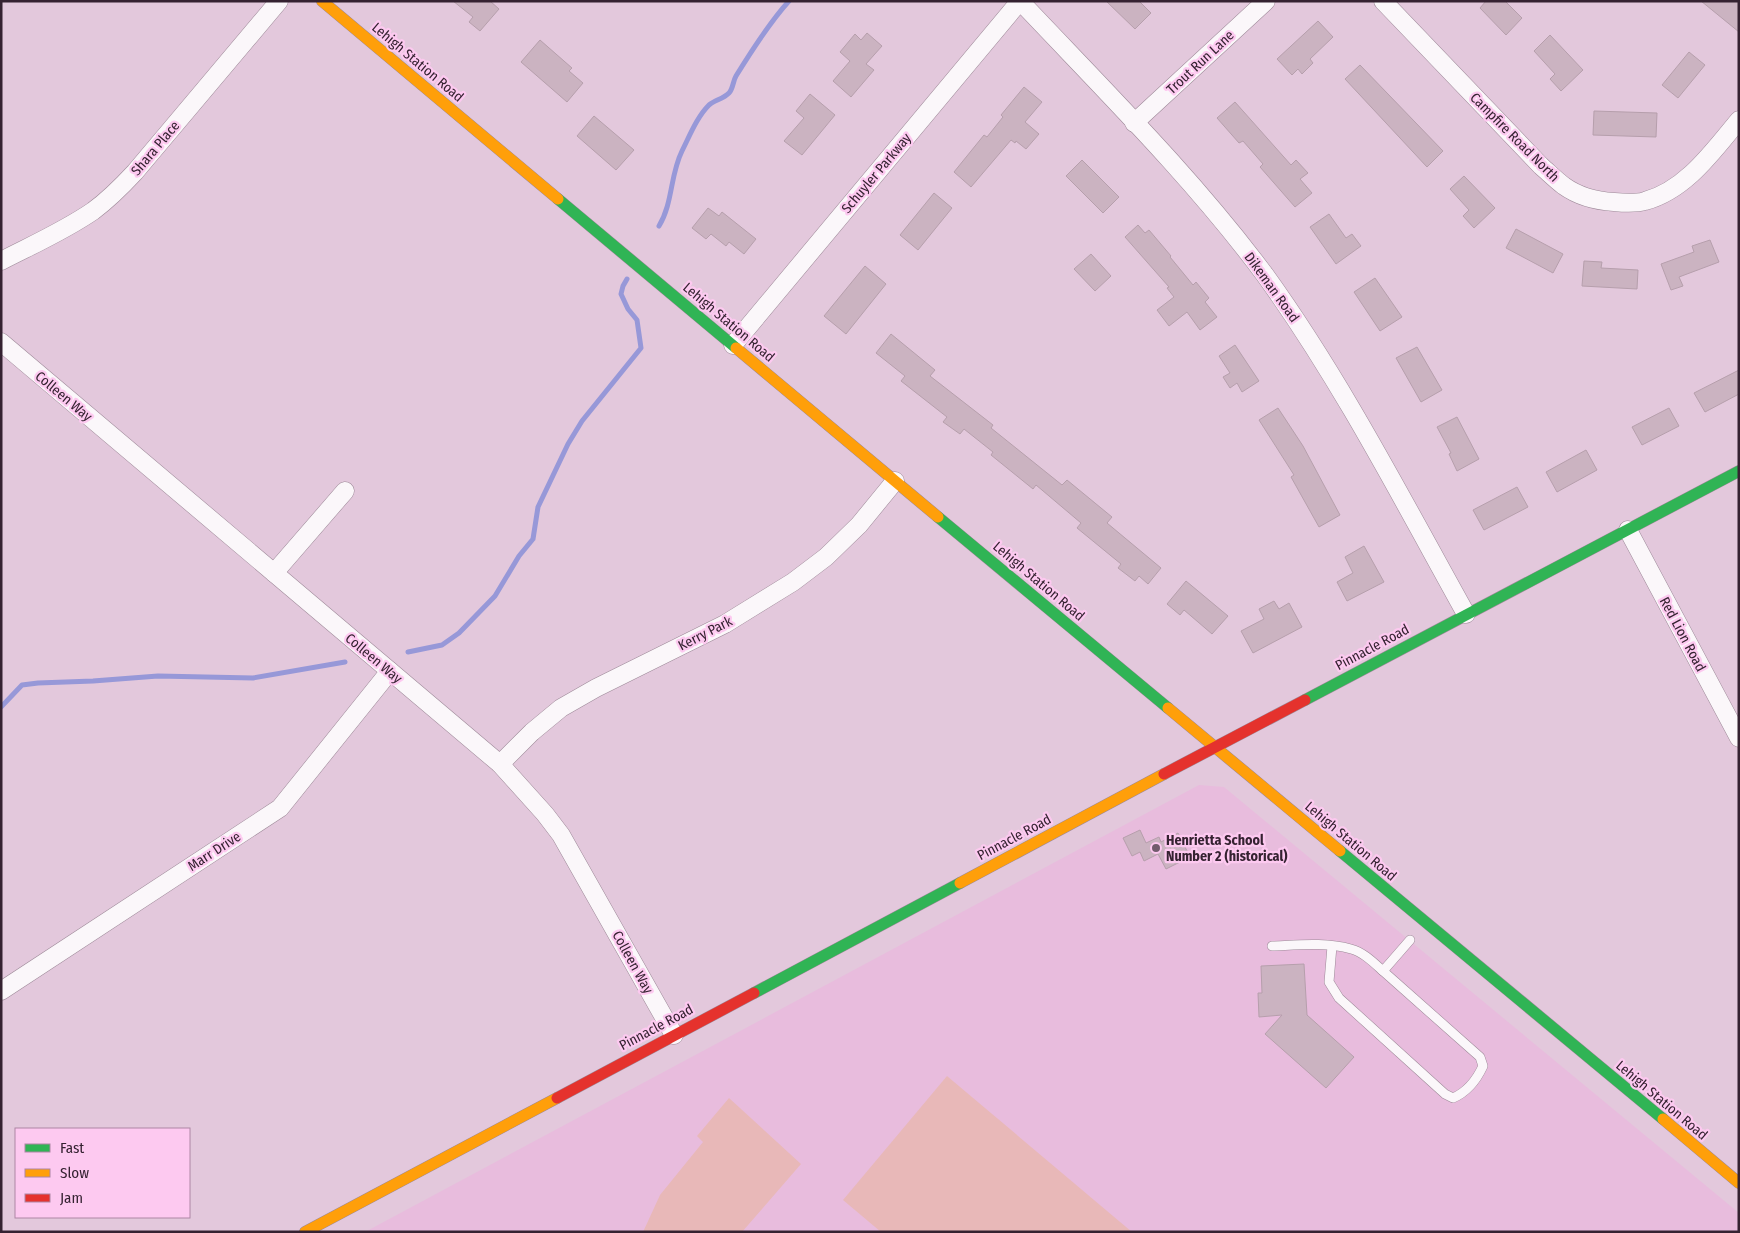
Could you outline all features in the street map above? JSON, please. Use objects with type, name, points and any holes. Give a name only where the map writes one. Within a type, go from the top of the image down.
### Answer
[{"type":"main road","name":"Lehigh Station Road","points":[[322,1],[895,481],[1739,1183]]},
{"type":"main road","name":"Pinnacle Road","points":[[305,1232],[1215,747],[1739,471]]},
{"type":"street","name":"Shara Place","points":[[1,261],[93,211],[116,192],[135,172],[278,1]]},
{"type":"street","name":"Schuyler Parkway","points":[[733,345],[1020,1]]},
{"type":"street","name":"Dikeman Road","points":[[1020,1],[1222,221],[1264,274],[1304,332],[1372,444],[1466,614]]},
{"type":"street","name":"Trout Run Lane","points":[[1134,123],[1266,1]]},
{"type":"street","name":"Campfire Road North","points":[[1383,1],[1541,166],[1565,186],[1588,198],[1630,203],[1646,201],[1666,192],[1684,180],[1705,161],[1739,120]]},
{"type":"street","name":"Colleen Way","points":[[1,342],[500,764],[545,814],[561,836],[674,1035]]},
{"type":"street","name":"Kerry Park","points":[[500,764],[532,732],[561,708],[596,688],[725,624],[794,582],[826,557],[852,531],[895,481]]},
{"type":"street","points":[[274,573],[345,491]]},
{"type":"street","name":"Red Lion Road","points":[[1628,530],[1739,738]]},
{"type":"street","name":"Marr Drive","points":[[1,991],[280,808],[390,672]]},
{"type":"lane","points":[[1383,971],[1410,940]]},
{"type":"lane","points":[[1272,946],[1309,944],[1332,946],[1352,949],[1367,957],[1480,1057],[1483,1066],[1478,1076],[1462,1094],[1453,1098],[1445,1094],[1338,998],[1329,982],[1332,946]]},
{"type":"shaded area","points":[[1199,785],[1224,787],[1739,1213],[1739,1232],[365,1232]]},
{"type":"shaded area","points":[[947,1076],[1132,1232],[881,1232],[843,1200]]},
{"type":"shaded area","points":[[729,1098],[801,1164],[742,1232],[643,1232],[660,1195],[703,1142],[697,1136]]},
{"type":"building","points":[[453,1],[490,1],[499,9],[480,31],[469,22],[473,17]]},
{"type":"building","points":[[1106,1],[1139,1],[1151,13],[1135,29]]},
{"type":"building","points":[[1486,1],[1505,1],[1522,18],[1506,35],[1480,8]]},
{"type":"building","points":[[1701,1],[1739,1],[1739,32]]},
{"type":"building","points":[[1318,21],[1333,37],[1310,59],[1313,63],[1302,74],[1298,69],[1292,75],[1277,59]]},
{"type":"building","points":[[867,33],[882,46],[866,64],[874,70],[851,97],[833,81],[850,61],[840,52],[855,34],[861,40]]},
{"type":"building","points":[[1550,35],[1583,70],[1561,91],[1550,79],[1555,74],[1534,51]]},
{"type":"building","points":[[540,40],[572,68],[569,71],[583,83],[567,102],[521,62]]},
{"type":"building","points":[[1689,52],[1705,65],[1678,98],[1662,85]]},
{"type":"building","points":[[1360,65],[1443,151],[1427,167],[1345,79]]},
{"type":"building","points":[[1024,87],[1042,102],[1025,122],[1039,134],[1026,149],[1016,141],[1015,143],[1011,140],[971,187],[954,172],[984,135],[987,137],[1003,117],[1001,115]]},
{"type":"building","points":[[810,94],[835,115],[802,155],[784,141],[804,118],[796,111]]},
{"type":"building","points":[[1235,102],[1291,165],[1296,160],[1308,173],[1300,179],[1312,193],[1295,207],[1260,167],[1263,164],[1243,141],[1239,143],[1217,118]]},
{"type":"building","points":[[1594,111],[1657,113],[1656,137],[1593,135]]},
{"type":"building","points":[[594,116],[634,150],[616,170],[577,136]]},
{"type":"building","points":[[1082,160],[1119,197],[1103,213],[1066,176]]},
{"type":"building","points":[[1464,176],[1495,208],[1474,228],[1463,216],[1469,210],[1450,189]]},
{"type":"building","points":[[934,193],[952,208],[918,250],[900,235]]},
{"type":"building","points":[[708,208],[719,216],[722,212],[756,239],[744,254],[729,242],[726,246],[711,234],[706,239],[692,228]]},
{"type":"building","points":[[1329,214],[1346,238],[1352,234],[1361,246],[1336,264],[1310,227]]},
{"type":"building","points":[[1138,225],[1145,233],[1149,230],[1193,285],[1196,282],[1209,298],[1205,302],[1217,317],[1200,330],[1187,312],[1169,326],[1157,310],[1174,297],[1167,288],[1169,287],[1125,237]]},
{"type":"building","points":[[1516,229],[1563,254],[1553,273],[1506,248]]},
{"type":"building","points":[[1710,240],[1719,262],[1679,277],[1683,286],[1671,290],[1661,264],[1694,252],[1692,246]]},
{"type":"building","points":[[1091,254],[1111,276],[1095,291],[1074,269]]},
{"type":"building","points":[[1584,261],[1602,262],[1601,268],[1638,270],[1637,289],[1582,286]]},
{"type":"building","points":[[865,266],[886,284],[846,334],[824,316]]},
{"type":"building","points":[[1375,278],[1402,317],[1380,331],[1354,292]]},
{"type":"building","points":[[891,334],[935,370],[930,376],[993,425],[991,428],[1062,485],[1067,480],[1112,517],[1107,523],[1161,568],[1148,584],[1139,576],[1135,581],[1118,568],[1121,564],[1077,528],[1081,523],[1036,485],[1033,489],[991,455],[993,452],[964,429],[960,434],[943,422],[947,417],[901,381],[905,376],[876,353]]},
{"type":"building","points":[[1235,345],[1259,381],[1242,392],[1237,383],[1230,388],[1223,377],[1230,373],[1219,356]]},
{"type":"building","points":[[1417,347],[1442,390],[1421,402],[1396,358]]},
{"type":"building","points":[[1739,370],[1739,394],[1705,412],[1694,393]]},
{"type":"building","points":[[1278,408],[1303,446],[1340,515],[1319,527],[1291,477],[1294,475],[1259,420]]},
{"type":"building","points":[[1669,408],[1679,426],[1642,445],[1632,427]]},
{"type":"building","points":[[1457,417],[1479,459],[1457,471],[1449,454],[1451,453],[1437,427]]},
{"type":"building","points":[[1586,450],[1597,470],[1557,492],[1546,472]]},
{"type":"building","points":[[1517,487],[1528,507],[1484,530],[1473,510]]},
{"type":"building","points":[[1364,546],[1384,582],[1347,601],[1337,582],[1353,573],[1345,557]]},
{"type":"building","points":[[1186,581],[1228,616],[1212,634],[1184,610],[1180,615],[1167,604]]},
{"type":"building","points":[[1274,601],[1279,609],[1289,603],[1302,627],[1253,653],[1241,631],[1264,619],[1259,609]]},
{"type":"building","name":"Henrietta School Number 2 (historical)","points":[[1140,830],[1146,843],[1159,837],[1161,842],[1178,833],[1190,857],[1166,869],[1158,854],[1144,861],[1140,852],[1132,856],[1123,838]]},
{"type":"building","points":[[1304,964],[1307,1015],[1354,1057],[1326,1088],[1265,1034],[1282,1015],[1259,1017],[1258,993],[1262,993],[1261,966]]},
{"type":"waterway","points":[[659,226],[667,208],[678,160],[697,121],[709,105],[729,93],[736,76],[775,18],[789,1]]},
{"type":"waterway","points":[[408,652],[442,645],[459,633],[495,596],[519,556],[533,539],[538,507],[568,444],[582,421],[641,348],[637,320],[628,309],[621,294],[627,279]]},
{"type":"waterway","points":[[1,707],[22,685],[158,676],[253,678],[345,662]]},
{"type":"traffic: fast","points":[[558,199],[736,348]]},
{"type":"traffic: fast","points":[[1305,700],[1739,471]]},
{"type":"traffic: fast","points":[[938,517],[1168,708]]},
{"type":"traffic: fast","points":[[1340,851],[1663,1119]]},
{"type":"traffic: fast","points":[[754,993],[960,883]]},
{"type":"traffic: slow","points":[[322,1],[558,199]]},
{"type":"traffic: slow","points":[[736,348],[938,517]]},
{"type":"traffic: slow","points":[[1168,708],[1340,851]]},
{"type":"traffic: slow","points":[[960,883],[1164,774]]},
{"type":"traffic: slow","points":[[305,1232],[557,1098]]},
{"type":"traffic: slow","points":[[1663,1119],[1739,1183]]},
{"type":"traffic: jam","points":[[1164,774],[1305,700]]},
{"type":"traffic: jam","points":[[557,1098],[754,993]]},
{"type":"place","name":"Henrietta School Number 2 (historical)","points":[[1156,848]]}]
